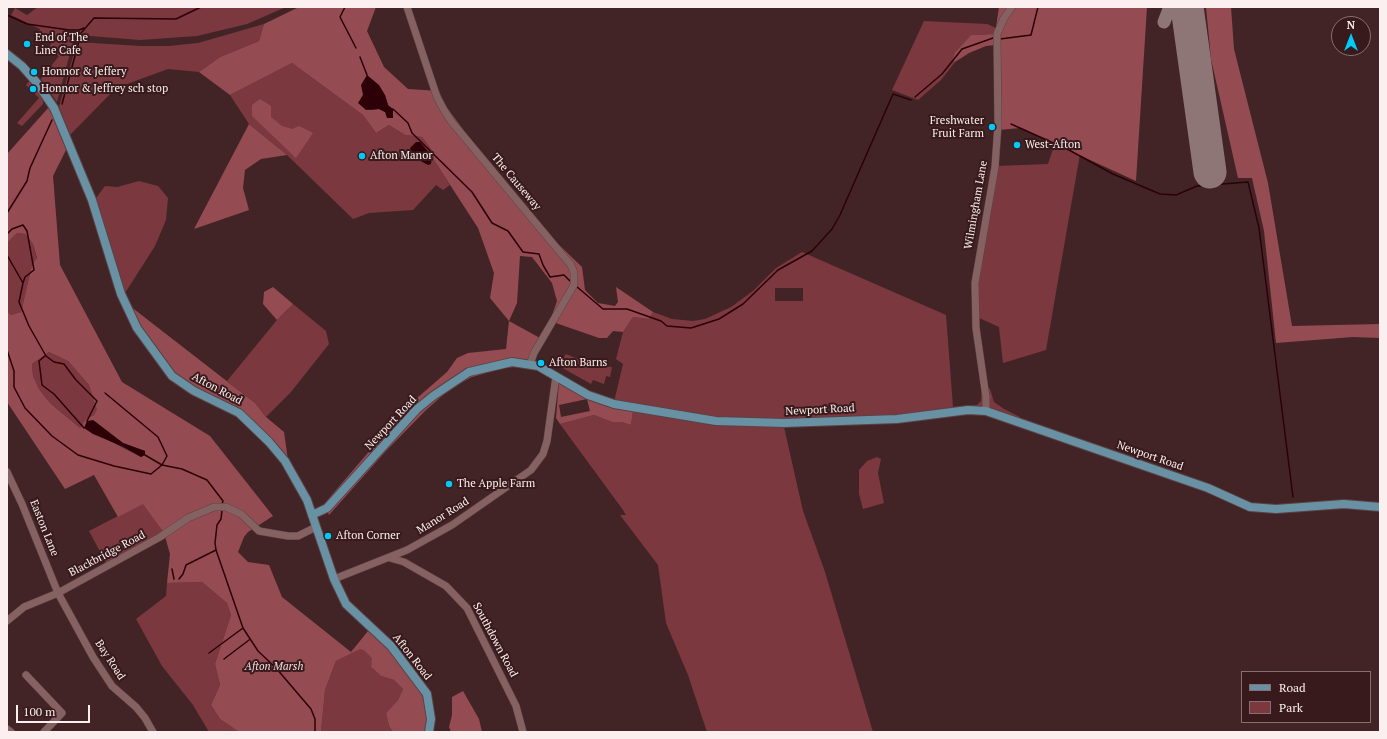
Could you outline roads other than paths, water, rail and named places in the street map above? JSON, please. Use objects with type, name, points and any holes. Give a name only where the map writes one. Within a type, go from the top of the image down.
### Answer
[{"type":"main road","name":"Afton Road","points":[[7,54],[22,66],[37,83],[54,108],[92,200],[121,294],[137,328],[172,376],[194,391],[239,413],[269,442],[285,461],[298,482],[312,515],[334,579],[346,604],[391,646],[427,694],[431,719],[428,732]]},
{"type":"main road","name":"Newport Road","points":[[312,515],[327,508],[417,409],[448,384],[469,372],[488,366],[512,362],[530,364],[544,368],[588,395],[614,404],[716,421],[784,424],[897,419],[968,410],[986,411],[1208,488],[1250,507],[1276,509],[1344,504],[1380,507]]},
{"type":"street","name":"The Causeway","points":[[407,7],[437,97],[444,110],[475,151],[571,265],[574,273],[574,285],[534,353],[530,364]]},
{"type":"street","name":"Wilmingham Lane","points":[[986,411],[986,397],[977,334],[975,283],[996,156],[998,125],[997,34],[1002,22],[1012,7]]},
{"type":"street","name":"Manor Road","points":[[334,579],[408,550],[452,525],[531,470],[543,454],[547,441],[556,376]]},
{"type":"street","name":"Easton Lane","points":[[7,472],[22,504],[58,593]]},
{"type":"street","name":"Blackbridge Road","points":[[7,621],[24,607],[58,593],[160,538],[188,518],[217,507],[226,507],[241,514],[259,531],[288,536],[298,536],[316,526]]},
{"type":"street","points":[[404,562],[408,550]]},
{"type":"street","name":"Southdown Road","points":[[390,558],[404,562],[446,586],[467,608],[516,706],[523,732]]},
{"type":"street","name":"Bay Road","points":[[58,593],[93,657],[108,680],[141,712],[153,732]]},
{"type":"street","points":[[26,675],[62,713],[44,732]]},
{"type":"street","points":[[7,729],[11,732]]},
{"type":"waterway","points":[[81,33],[94,18],[176,19],[201,7]]},
{"type":"waterway","points":[[345,7],[340,17],[356,48]]},
{"type":"waterway","points":[[1000,39],[1031,35],[1038,7]]},
{"type":"waterway","points":[[7,15],[27,24],[69,30],[79,30],[84,28]]},
{"type":"waterway","points":[[915,97],[942,74],[962,49],[993,38]]},
{"type":"waterway","points":[[62,104],[79,41]]},
{"type":"waterway","points":[[360,57],[367,75]]},
{"type":"waterway","points":[[576,286],[603,309],[627,309],[661,321],[667,326],[691,328],[719,319],[743,304],[778,270],[812,251],[832,229],[840,215],[893,94],[911,100]]},
{"type":"waterway","points":[[393,109],[408,123],[412,133],[472,192],[492,223],[508,231],[523,252],[539,254],[550,277],[564,275],[571,282]]},
{"type":"waterway","points":[[7,213],[27,181],[30,168],[52,120]]},
{"type":"waterway","points":[[1011,124],[1069,150],[1113,174],[1160,194],[1176,195],[1197,186],[1248,182],[1259,228],[1293,497]]},
{"type":"waterway","points":[[7,234],[12,229],[23,225],[27,231],[34,270],[25,277],[19,302],[29,326],[46,356],[54,362],[64,364],[76,380],[97,401],[87,421]]},
{"type":"waterway","points":[[7,255],[23,283]]},
{"type":"waterway","points":[[7,350],[14,371],[14,387],[25,408],[52,436],[78,455],[114,466],[151,474],[162,465],[167,456],[158,437],[105,393]]},
{"type":"waterway","points":[[45,356],[39,361],[42,385],[54,394],[84,428]]},
{"type":"waterway","points":[[145,455],[162,465],[182,469],[207,480],[223,501],[222,504]]},
{"type":"waterway","points":[[222,510],[221,519],[217,525],[215,543],[216,550],[243,628],[258,651],[276,668],[311,709],[315,719],[315,732]]},
{"type":"waterway","points":[[179,579],[183,574],[186,565],[216,550]]},
{"type":"waterway","points":[[172,569],[174,579]]},
{"type":"waterway","points":[[209,653],[243,628]]},
{"type":"waterway","points":[[224,659],[249,640]]},
{"type":"place","name":"End of The Line Cafe","points":[[27,44]]},
{"type":"place","name":"Honnor & Jeffery","points":[[34,72]]},
{"type":"place","name":"Honnor & Jeffrey sch stop","points":[[33,89]]},
{"type":"place","name":"Freshwater Fruit Farm","points":[[992,127]]},
{"type":"place","name":"West-Afton","points":[[1017,145]]},
{"type":"place","name":"Afton Manor","points":[[362,156]]},
{"type":"place","name":"Afton Barns","points":[[541,363]]},
{"type":"place","name":"The Apple Farm","points":[[449,484]]},
{"type":"place","name":"Afton Corner","points":[[328,536]]},
{"type":"park label","name":"Afton Marsh","points":[[274,667]]}]
